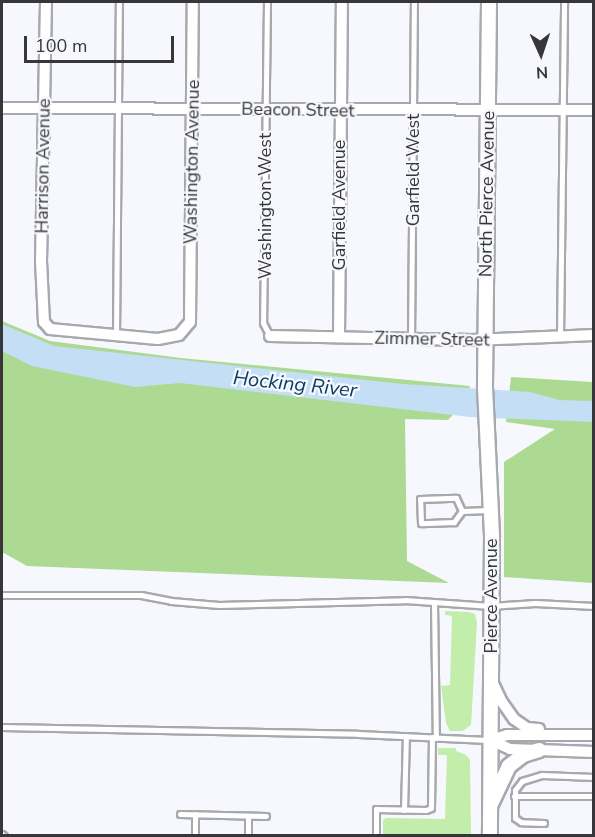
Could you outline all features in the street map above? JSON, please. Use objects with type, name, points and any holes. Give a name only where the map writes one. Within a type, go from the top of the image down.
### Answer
[{"type":"street","name":"Harrison Avenue","points":[[46,2],[41,261],[44,322],[50,329],[116,337]]},
{"type":"street","name":"Washington Avenue","points":[[116,337],[158,339],[179,334],[190,322],[193,2]]},
{"type":"street","name":"Garfield Avenue","points":[[339,336],[342,2]]},
{"type":"street","name":"North Pierce Avenue","points":[[485,387],[489,2]]},
{"type":"street","name":"Beacon Street","points":[[2,108],[118,107],[340,111],[594,110]]},
{"type":"street","name":"Zimmer Street","points":[[270,336],[485,339],[594,335]]},
{"type":"street","name":"Pierce Avenue","points":[[485,387],[491,510],[490,836]]},
{"type":"street","points":[[490,678],[507,712],[521,725],[562,734]]},
{"type":"street","points":[[490,740],[507,735],[594,735]]},
{"type":"street","points":[[490,740],[510,749],[594,752]]},
{"type":"street","name":"Pierce Avenue","points":[[490,806],[509,766],[523,755],[539,750]]},
{"type":"lane","points":[[116,337],[119,2]]},
{"type":"lane","name":"Washington West","points":[[267,2],[263,323],[270,336]]},
{"type":"lane","name":"Garfield West","points":[[411,339],[414,2]]},
{"type":"lane","points":[[560,337],[564,2]]},
{"type":"lane","points":[[456,498],[462,511],[454,522],[421,523],[420,500],[456,498]]},
{"type":"lane","points":[[462,511],[491,510]]},
{"type":"lane","points":[[2,595],[141,595],[171,601],[219,604],[405,600],[491,606],[535,603],[594,606]]},
{"type":"lane","points":[[376,836],[376,809],[427,810],[431,807],[434,738],[434,603]]},
{"type":"lane","points":[[2,727],[490,740]]},
{"type":"lane","points":[[404,810],[406,736]]},
{"type":"lane","points":[[544,822],[516,821],[514,796],[518,785],[531,776],[594,777]]},
{"type":"lane","points":[[514,796],[594,796]]},
{"type":"lane","points":[[180,814],[266,816]]},
{"type":"lane","points":[[195,814],[195,836]]},
{"type":"lane","points":[[248,816],[248,836]]},
{"type":"green space","points":[[2,321],[50,341],[181,358],[470,386],[465,402],[448,420],[405,419],[407,561],[449,583],[27,566],[2,552]]},
{"type":"green space","points":[[511,377],[593,382],[593,583],[504,577],[504,462],[555,429],[506,422]]},
{"type":"green space","points":[[445,611],[475,614],[477,623],[471,725],[463,731],[450,731],[446,723],[441,686],[450,685],[452,616],[445,615]]},
{"type":"green space","points":[[438,748],[456,748],[456,751],[466,755],[470,760],[471,835],[383,835],[383,820],[386,818],[445,819],[447,755],[438,755]]},
{"type":"water","name":"Hocking River","points":[[2,324],[54,346],[403,384],[530,392],[559,400],[593,401],[593,422],[470,417],[180,383],[135,387],[32,366],[2,351]]}]
